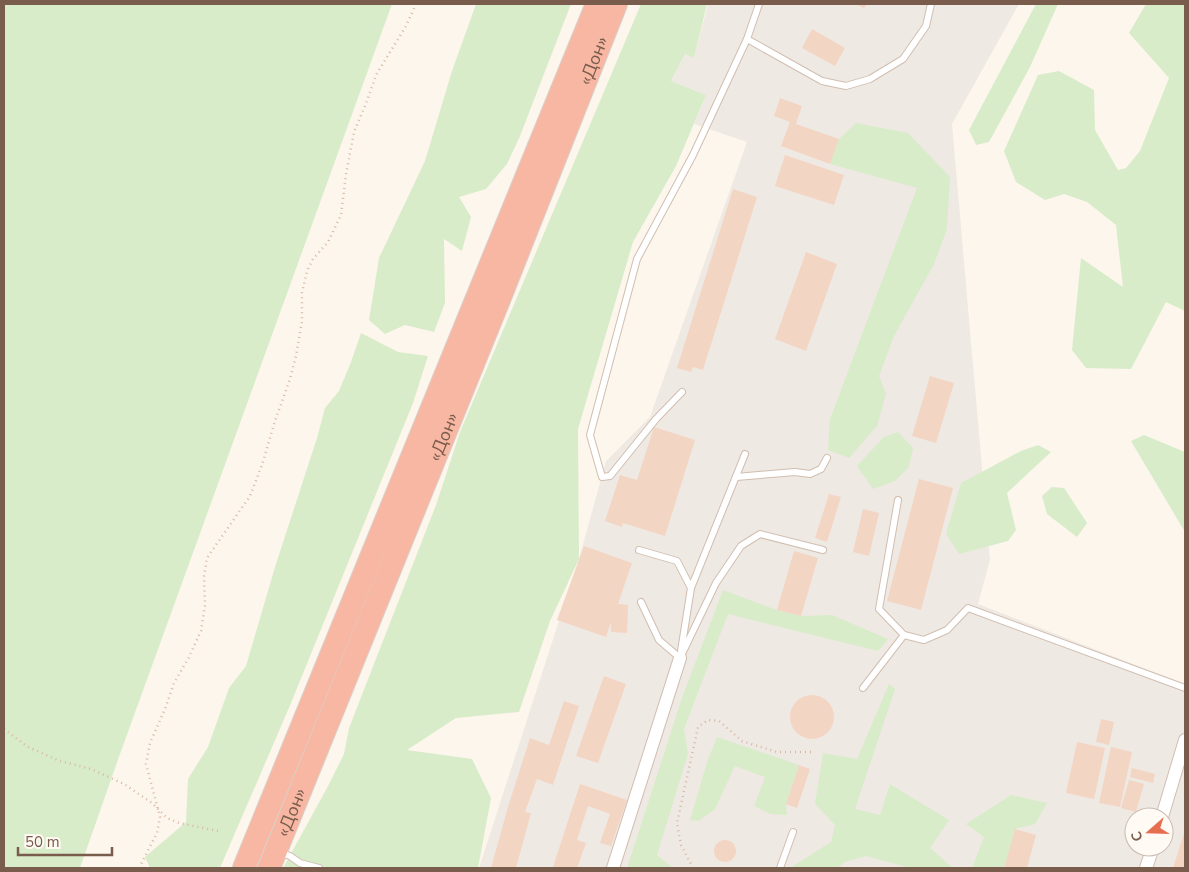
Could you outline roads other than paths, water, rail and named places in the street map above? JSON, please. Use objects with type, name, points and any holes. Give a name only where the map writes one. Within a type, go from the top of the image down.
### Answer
[{"type":"highway","name":"«Дон»","points":[[244,868],[596,4]]},
{"type":"highway","name":"«Дон»","points":[[272,859],[616,4]]},
{"type":"street","points":[[613,868],[680,658]]},
{"type":"street","points":[[1165,807],[1185,740]]},
{"type":"lane","points":[[682,392],[656,419],[610,476],[602,477],[590,435],[637,259],[693,155],[747,39],[758,4]]},
{"type":"lane","points":[[747,39],[822,81],[846,86],[870,79],[903,59],[926,26],[932,4]]},
{"type":"lane","points":[[680,658],[691,588],[745,454]]},
{"type":"lane","points":[[736,477],[795,472],[810,474],[821,469],[827,458]]},
{"type":"lane","points":[[898,500],[879,609],[904,635],[924,640],[947,630],[968,608],[1185,688]]},
{"type":"lane","points":[[680,658],[716,582],[741,546],[760,534],[823,550]]},
{"type":"lane","points":[[639,550],[677,561],[691,588]]},
{"type":"lane","points":[[640,602],[659,640],[680,658]]},
{"type":"lane","points":[[863,688],[904,635]]},
{"type":"lane","points":[[780,868],[793,832]]},
{"type":"lane","points":[[272,859],[290,856],[300,863],[319,868]]}]
